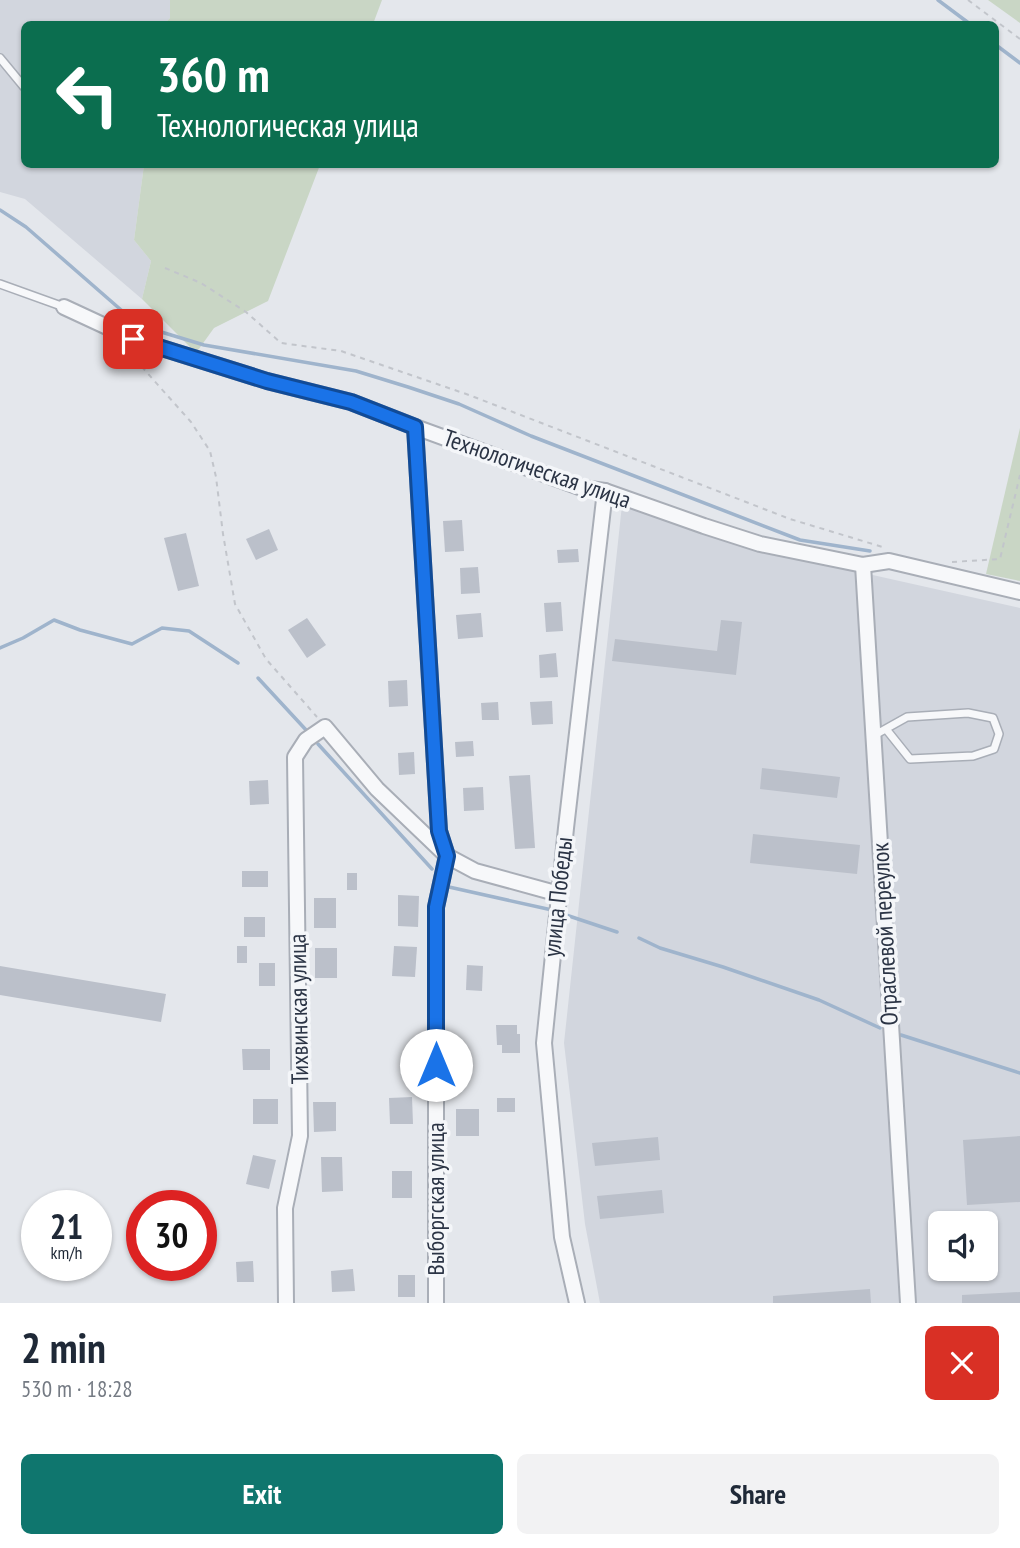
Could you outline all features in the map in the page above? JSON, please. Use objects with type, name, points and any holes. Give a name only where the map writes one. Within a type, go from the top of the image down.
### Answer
[{"type":"street","name":"Технологическая улица","points":[[64,307],[133,339],[267,381],[351,402],[582,488],[605,491],[760,544],[863,565],[889,561],[1020,592]]},
{"type":"street","name":"Выборгская улица","points":[[415,427],[439,831],[447,856],[436,907],[436,1303]]},
{"type":"street","name":"улица Победы","points":[[577,1303],[562,1237],[544,1043],[605,491]]},
{"type":"street","name":"Отраслевой переулок","points":[[863,565],[908,1303]]},
{"type":"street","points":[[326,727],[377,789],[447,856],[475,871],[559,894]]},
{"type":"street","name":"Тихвинская улица","points":[[286,1303],[285,1208],[300,1136],[295,757],[306,740],[326,727]]},
{"type":"lane","points":[[0,58],[21,83]]},
{"type":"lane","points":[[0,284],[64,307]]},
{"type":"lane","points":[[873,736],[907,717],[968,713],[993,718],[999,734],[994,749],[973,756],[910,759],[886,729]]},
{"type":"path","points":[[968,0],[996,21]]},
{"type":"path","points":[[999,23],[1020,39]]},
{"type":"path","points":[[165,268],[201,283],[246,312],[281,343],[341,351],[469,395],[790,519],[891,549]]},
{"type":"path","points":[[133,339],[142,367],[191,422],[209,451],[216,477],[235,604],[266,659],[326,727]]},
{"type":"path","points":[[951,562],[1000,559],[1020,475]]},
{"type":"shaded area","points":[[0,0],[170,0],[170,18],[167,21],[21,21],[21,168],[144,168],[134,240],[151,261],[142,299],[25,199],[0,192]]},
{"type":"shaded area","points":[[622,505],[761,550],[1020,608],[1020,1303],[600,1303],[585,1224],[564,1043]]},
{"type":"green space","points":[[170,0],[382,0],[374,21],[167,21],[170,18]]},
{"type":"green space","points":[[988,0],[1020,0],[1020,23]]},
{"type":"green space","points":[[144,168],[319,168],[268,301],[214,328],[196,353],[142,299],[151,261],[134,240]]},
{"type":"green space","points":[[1020,428],[1020,581],[986,574]]},
{"type":"building","points":[[462,520],[464,551],[445,552],[443,521]]},
{"type":"building","points":[[269,529],[278,550],[256,560],[246,539]]},
{"type":"building","points":[[186,533],[199,586],[178,591],[164,538]]},
{"type":"building","points":[[578,549],[579,562],[558,563],[557,550]]},
{"type":"building","points":[[478,567],[480,593],[461,594],[460,568]]},
{"type":"building","points":[[561,602],[563,631],[546,632],[544,603]]},
{"type":"building","points":[[481,613],[483,637],[458,639],[456,615]]},
{"type":"building","points":[[307,618],[326,645],[307,658],[288,630]]},
{"type":"building","points":[[721,620],[742,622],[736,675],[612,661],[615,639],[717,651]]},
{"type":"building","points":[[556,653],[558,677],[540,678],[539,655]]},
{"type":"building","points":[[407,680],[408,706],[389,707],[388,681]]},
{"type":"building","points":[[552,701],[553,724],[532,725],[530,702]]},
{"type":"building","points":[[498,702],[499,720],[482,720],[481,703]]},
{"type":"building","points":[[473,741],[474,756],[456,757],[455,742]]},
{"type":"building","points":[[414,752],[415,774],[399,775],[398,753]]},
{"type":"building","points":[[762,768],[840,777],[837,798],[760,789]]},
{"type":"building","points":[[530,775],[535,848],[515,849],[509,776]]},
{"type":"building","points":[[268,780],[269,804],[250,805],[249,781]]},
{"type":"building","points":[[483,787],[484,810],[464,811],[463,788]]},
{"type":"building","points":[[753,834],[860,845],[857,874],[750,863]]},
{"type":"building","points":[[242,871],[268,871],[268,887],[242,887]]},
{"type":"building","points":[[347,873],[357,873],[357,890],[347,890]]},
{"type":"building","points":[[398,895],[419,896],[418,927],[398,926]]},
{"type":"building","points":[[314,898],[336,898],[336,928],[314,928]]},
{"type":"building","points":[[244,917],[265,917],[265,937],[244,937]]},
{"type":"building","points":[[237,946],[247,946],[247,963],[237,963]]},
{"type":"building","points":[[394,946],[417,947],[415,977],[392,976]]},
{"type":"building","points":[[315,948],[337,948],[337,978],[315,978]]},
{"type":"building","points":[[259,963],[275,963],[275,986],[259,986]]},
{"type":"building","points":[[467,965],[483,966],[482,991],[466,990]]},
{"type":"building","points":[[0,966],[166,994],[161,1022],[0,995]]},
{"type":"building","points":[[496,1025],[517,1025],[520,1053],[502,1053],[502,1045],[497,1045]]},
{"type":"building","points":[[242,1049],[270,1049],[270,1070],[243,1070]]},
{"type":"building","points":[[412,1097],[413,1124],[390,1124],[389,1098]]},
{"type":"building","points":[[497,1098],[515,1098],[515,1112],[497,1112]]},
{"type":"building","points":[[253,1099],[278,1099],[278,1124],[253,1124]]},
{"type":"building","points":[[313,1102],[336,1102],[336,1131],[314,1132]]},
{"type":"building","points":[[456,1109],[479,1109],[479,1136],[456,1136]]},
{"type":"building","points":[[1020,1136],[1020,1202],[967,1205],[963,1140]]},
{"type":"building","points":[[658,1137],[660,1160],[595,1166],[592,1143]]},
{"type":"building","points":[[253,1155],[276,1160],[269,1189],[246,1184]]},
{"type":"building","points":[[321,1157],[342,1157],[343,1191],[322,1192]]},
{"type":"building","points":[[392,1171],[412,1171],[412,1198],[392,1198]]},
{"type":"building","points":[[662,1190],[664,1213],[600,1219],[597,1196]]},
{"type":"building","points":[[253,1261],[254,1282],[237,1282],[236,1262]]},
{"type":"building","points":[[353,1269],[355,1291],[332,1292],[331,1271]]},
{"type":"building","points":[[398,1275],[415,1275],[415,1297],[398,1297]]},
{"type":"building","points":[[870,1289],[871,1303],[773,1303],[773,1296]]},
{"type":"building","points":[[1020,1292],[1020,1303],[962,1303],[962,1295]]},
{"type":"waterway","points":[[938,0],[966,21]]},
{"type":"waterway","points":[[999,47],[1020,63]]},
{"type":"waterway","points":[[0,210],[26,227],[128,316],[158,331],[204,345],[356,371],[408,387],[459,404],[531,436],[800,540],[870,551]]},
{"type":"waterway","points":[[0,648],[54,620],[132,644],[162,628],[189,631],[238,663]]},
{"type":"waterway","points":[[258,678],[307,731]]},
{"type":"waterway","points":[[318,744],[432,869]]},
{"type":"waterway","points":[[449,887],[552,910]]},
{"type":"waterway","points":[[566,915],[617,932]]},
{"type":"waterway","points":[[639,938],[660,948],[819,1000],[880,1028]]},
{"type":"waterway","points":[[901,1035],[1020,1073]]},
{"type":"route","points":[[133,339],[267,381],[351,402],[415,427],[439,831],[447,856],[436,907],[436,1065]]}]
